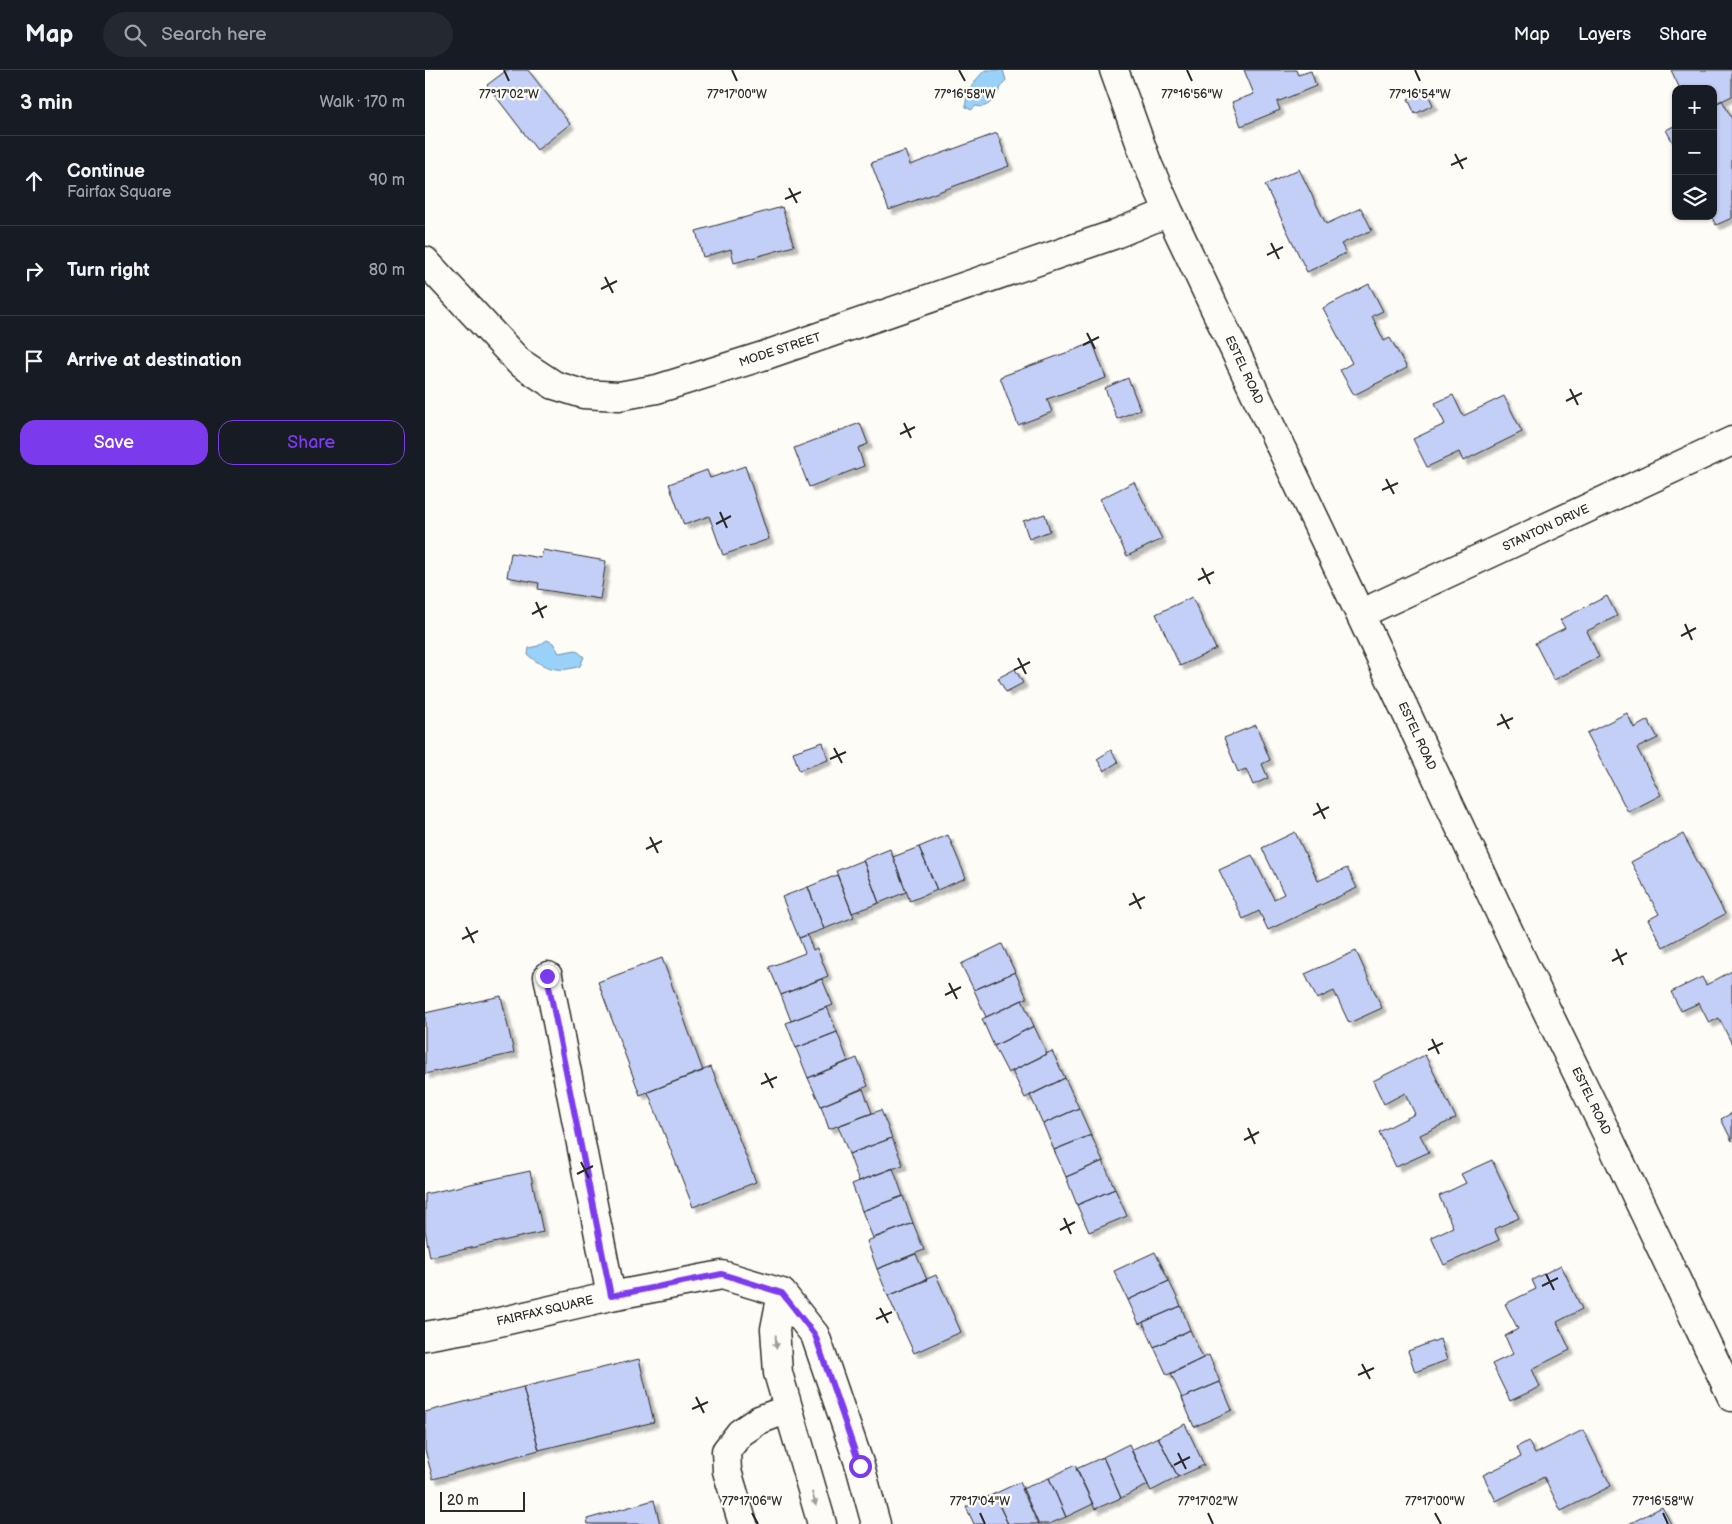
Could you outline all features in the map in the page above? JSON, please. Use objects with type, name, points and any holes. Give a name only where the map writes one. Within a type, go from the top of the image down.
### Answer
[{"type":"street","name":"ESTEL ROAD","points":[[1114,70],[1148,165],[1169,212],[1524,964],[1612,1142],[1732,1396]]},
{"type":"street","name":"MODE STREET","points":[[425,261],[527,369],[554,385],[583,394],[619,396],[657,389],[766,355],[1113,235],[1169,212]]},
{"type":"street","name":"STANTON DRIVE","points":[[1360,614],[1732,441]]},
{"type":"street","points":[[547,976],[611,1296]]},
{"type":"street","name":"FAIRFAX SQUARE","points":[[425,1336],[482,1326],[611,1296],[722,1274],[782,1293]]},
{"type":"street","points":[[782,1293],[775,1329],[778,1373],[821,1524]]},
{"type":"street","points":[[782,1293],[815,1335],[860,1466],[876,1524]]},
{"type":"street","points":[[743,1524],[727,1471],[726,1451],[740,1432],[759,1420],[788,1409]]},
{"type":"water","points":[[985,70],[1003,70],[1006,80],[990,103],[982,107],[976,106],[971,110],[966,107],[967,97],[975,82]]},
{"type":"water","points":[[547,640],[553,643],[559,653],[576,650],[584,657],[580,666],[566,669],[553,668],[540,664],[528,655],[529,648],[538,646]]},
{"type":"building","points":[[507,70],[528,70],[570,124],[537,150],[487,85]]},
{"type":"building","points":[[1244,70],[1296,70],[1298,75],[1311,71],[1316,86],[1277,102],[1280,110],[1241,126],[1232,102],[1254,94]]},
{"type":"building","points":[[1671,70],[1732,70],[1732,96],[1717,103],[1717,85],[1678,85]]},
{"type":"building","points":[[1426,90],[1433,105],[1415,114],[1408,99]]},
{"type":"building","points":[[1722,100],[1732,119],[1732,218],[1716,225],[1713,220],[1717,220],[1717,103]]},
{"type":"building","points":[[1672,127],[1672,141],[1666,130]]},
{"type":"building","points":[[997,133],[1009,166],[889,210],[871,163],[905,151],[910,165]]},
{"type":"building","points":[[1299,169],[1326,224],[1361,208],[1372,230],[1341,244],[1346,253],[1307,272],[1265,185]]},
{"type":"building","points":[[782,207],[794,246],[734,263],[731,249],[703,257],[696,231]]},
{"type":"building","points":[[1369,284],[1383,311],[1372,316],[1384,341],[1390,338],[1407,368],[1354,395],[1340,370],[1352,363],[1323,308]]},
{"type":"building","points":[[1093,343],[1106,378],[1047,399],[1052,412],[1018,425],[1000,377]]},
{"type":"building","points":[[1128,378],[1140,409],[1117,419],[1105,388]]},
{"type":"building","points":[[1453,395],[1463,416],[1504,396],[1522,432],[1463,461],[1459,452],[1427,467],[1413,439],[1445,424],[1435,403]]},
{"type":"building","points":[[860,423],[868,444],[858,448],[864,466],[809,487],[794,448]]},
{"type":"building","points":[[745,466],[769,539],[723,555],[709,516],[684,525],[669,484],[707,470],[710,478]]},
{"type":"building","points":[[1134,482],[1162,539],[1127,556],[1100,499]]},
{"type":"building","points":[[1045,514],[1050,531],[1029,539],[1023,521]]},
{"type":"building","points":[[543,550],[606,561],[600,599],[538,589],[539,583],[507,577],[511,553],[541,558]]},
{"type":"building","points":[[1607,596],[1617,616],[1587,631],[1599,657],[1554,680],[1535,643],[1565,628],[1560,620]]},
{"type":"building","points":[[1192,597],[1216,649],[1180,666],[1156,614]]},
{"type":"building","points":[[1015,669],[1023,683],[1006,692],[998,678]]},
{"type":"building","points":[[1627,713],[1634,728],[1648,720],[1658,738],[1637,748],[1661,795],[1628,812],[1587,733]]},
{"type":"building","points":[[1256,725],[1270,760],[1262,764],[1268,778],[1253,785],[1246,769],[1238,772],[1224,738]]},
{"type":"building","points":[[823,742],[828,760],[799,770],[793,752]]},
{"type":"building","points":[[1111,750],[1118,762],[1104,771],[1097,759]]},
{"type":"building","points":[[1295,832],[1318,881],[1347,868],[1357,888],[1268,930],[1259,911],[1243,919],[1219,870],[1252,855],[1274,899],[1284,894],[1262,848]]},
{"type":"building","points":[[1683,834],[1725,914],[1663,947],[1648,920],[1659,914],[1631,862]]},
{"type":"building","points":[[948,835],[966,878],[937,890],[919,847]]},
{"type":"building","points":[[919,847],[937,890],[910,901],[893,857]]},
{"type":"building","points":[[890,849],[906,892],[879,903],[863,860]]},
{"type":"building","points":[[863,860],[879,903],[852,913],[836,871]]},
{"type":"building","points":[[837,875],[854,917],[824,929],[808,887]]},
{"type":"building","points":[[808,887],[824,929],[799,938],[782,897]]},
{"type":"building","points":[[807,935],[813,950],[817,948],[828,976],[781,995],[769,967],[805,953],[799,938]]},
{"type":"building","points":[[1002,944],[1015,972],[974,990],[961,964]]},
{"type":"building","points":[[1356,951],[1382,1008],[1349,1023],[1334,991],[1317,999],[1305,974]]},
{"type":"building","points":[[662,958],[703,1071],[640,1095],[598,982]]},
{"type":"building","points":[[1732,971],[1732,1044],[1719,1018],[1709,1023],[1699,1003],[1681,1011],[1671,992],[1702,977],[1706,985]]},
{"type":"building","points":[[1015,972],[1027,998],[986,1017],[974,990]]},
{"type":"building","points":[[822,979],[833,1005],[791,1021],[781,995]]},
{"type":"building","points":[[501,996],[514,1053],[425,1074],[425,1013]]},
{"type":"building","points":[[1022,1000],[1034,1026],[994,1046],[982,1019]]},
{"type":"building","points":[[827,1007],[837,1032],[796,1048],[786,1023]]},
{"type":"building","points":[[1034,1026],[1047,1054],[1008,1073],[994,1046]]},
{"type":"building","points":[[837,1032],[848,1061],[808,1078],[796,1048]]},
{"type":"building","points":[[1052,1051],[1065,1078],[1025,1098],[1012,1071]]},
{"type":"building","points":[[1425,1055],[1456,1118],[1420,1135],[1429,1152],[1396,1167],[1379,1132],[1415,1114],[1405,1093],[1384,1104],[1373,1081]]},
{"type":"building","points":[[857,1058],[868,1086],[821,1106],[808,1078]]},
{"type":"building","points":[[711,1067],[756,1182],[693,1207],[648,1092]]},
{"type":"building","points":[[1065,1078],[1079,1108],[1043,1124],[1030,1095]]},
{"type":"building","points":[[863,1089],[872,1113],[829,1129],[821,1106]]},
{"type":"building","points":[[1079,1108],[1091,1135],[1054,1150],[1043,1124]]},
{"type":"building","points":[[881,1110],[892,1138],[849,1154],[838,1126]]},
{"type":"building","points":[[1732,1113],[1732,1141],[1721,1119]]},
{"type":"building","points":[[1091,1135],[1103,1161],[1066,1177],[1054,1150]]},
{"type":"building","points":[[892,1138],[903,1165],[859,1181],[849,1154]]},
{"type":"building","points":[[1492,1160],[1519,1218],[1494,1229],[1499,1240],[1444,1265],[1431,1237],[1453,1227],[1439,1196],[1466,1183],[1461,1174]]},
{"type":"building","points":[[1103,1161],[1115,1189],[1077,1205],[1066,1177]]},
{"type":"building","points":[[893,1168],[903,1196],[862,1211],[852,1184]]},
{"type":"building","points":[[530,1171],[543,1232],[430,1257],[425,1230],[425,1194]]},
{"type":"building","points":[[1115,1189],[1127,1216],[1089,1232],[1077,1205]]},
{"type":"building","points":[[903,1196],[913,1223],[873,1238],[862,1211]]},
{"type":"building","points":[[913,1223],[924,1250],[877,1269],[867,1241]]},
{"type":"building","points":[[1155,1252],[1169,1281],[1128,1300],[1114,1271]]},
{"type":"building","points":[[916,1254],[927,1280],[888,1296],[877,1269]]},
{"type":"building","points":[[1561,1265],[1582,1309],[1557,1322],[1570,1350],[1532,1369],[1540,1387],[1510,1401],[1492,1364],[1513,1354],[1505,1336],[1518,1329],[1505,1304],[1536,1289],[1532,1280]]},
{"type":"building","points":[[936,1275],[961,1332],[914,1353],[888,1296]]},
{"type":"building","points":[[1169,1281],[1181,1306],[1139,1324],[1128,1300]]},
{"type":"building","points":[[1181,1306],[1190,1330],[1154,1347],[1143,1322]]},
{"type":"building","points":[[1190,1330],[1203,1358],[1167,1375],[1154,1347]]},
{"type":"building","points":[[1440,1339],[1447,1360],[1415,1372],[1408,1351]]},
{"type":"building","points":[[1209,1355],[1220,1382],[1182,1398],[1171,1374]]},
{"type":"building","points":[[639,1359],[654,1422],[539,1450],[523,1387]]},
{"type":"building","points":[[1220,1382],[1232,1410],[1194,1427],[1182,1398]]},
{"type":"building","points":[[523,1387],[539,1450],[433,1479],[425,1450],[425,1412]]},
{"type":"building","points":[[1185,1424],[1204,1465],[1178,1477],[1158,1437]]},
{"type":"building","points":[[1583,1430],[1611,1486],[1561,1511],[1544,1477],[1496,1501],[1483,1475],[1521,1457],[1517,1447],[1528,1441],[1535,1454]]},
{"type":"building","points":[[1158,1437],[1178,1477],[1151,1491],[1131,1450]]},
{"type":"building","points":[[1129,1444],[1148,1485],[1121,1498],[1103,1457]]},
{"type":"building","points":[[1103,1457],[1121,1498],[1095,1509],[1076,1469]]},
{"type":"building","points":[[1075,1465],[1093,1504],[1066,1517],[1049,1478]]},
{"type":"building","points":[[1049,1478],[1066,1517],[1049,1524],[1038,1524],[1022,1489]]},
{"type":"building","points":[[1020,1482],[1038,1523],[1036,1524],[1008,1524],[994,1494]]},
{"type":"building","points":[[994,1494],[1008,1524],[974,1524],[966,1507]]},
{"type":"building","points":[[654,1500],[660,1524],[588,1524],[587,1519]]},
{"type":"building","points":[[1662,1507],[1671,1524],[1629,1524]]},
{"type":"route","points":[[547,976],[611,1296],[722,1274],[782,1293],[815,1335],[860,1466]]}]
